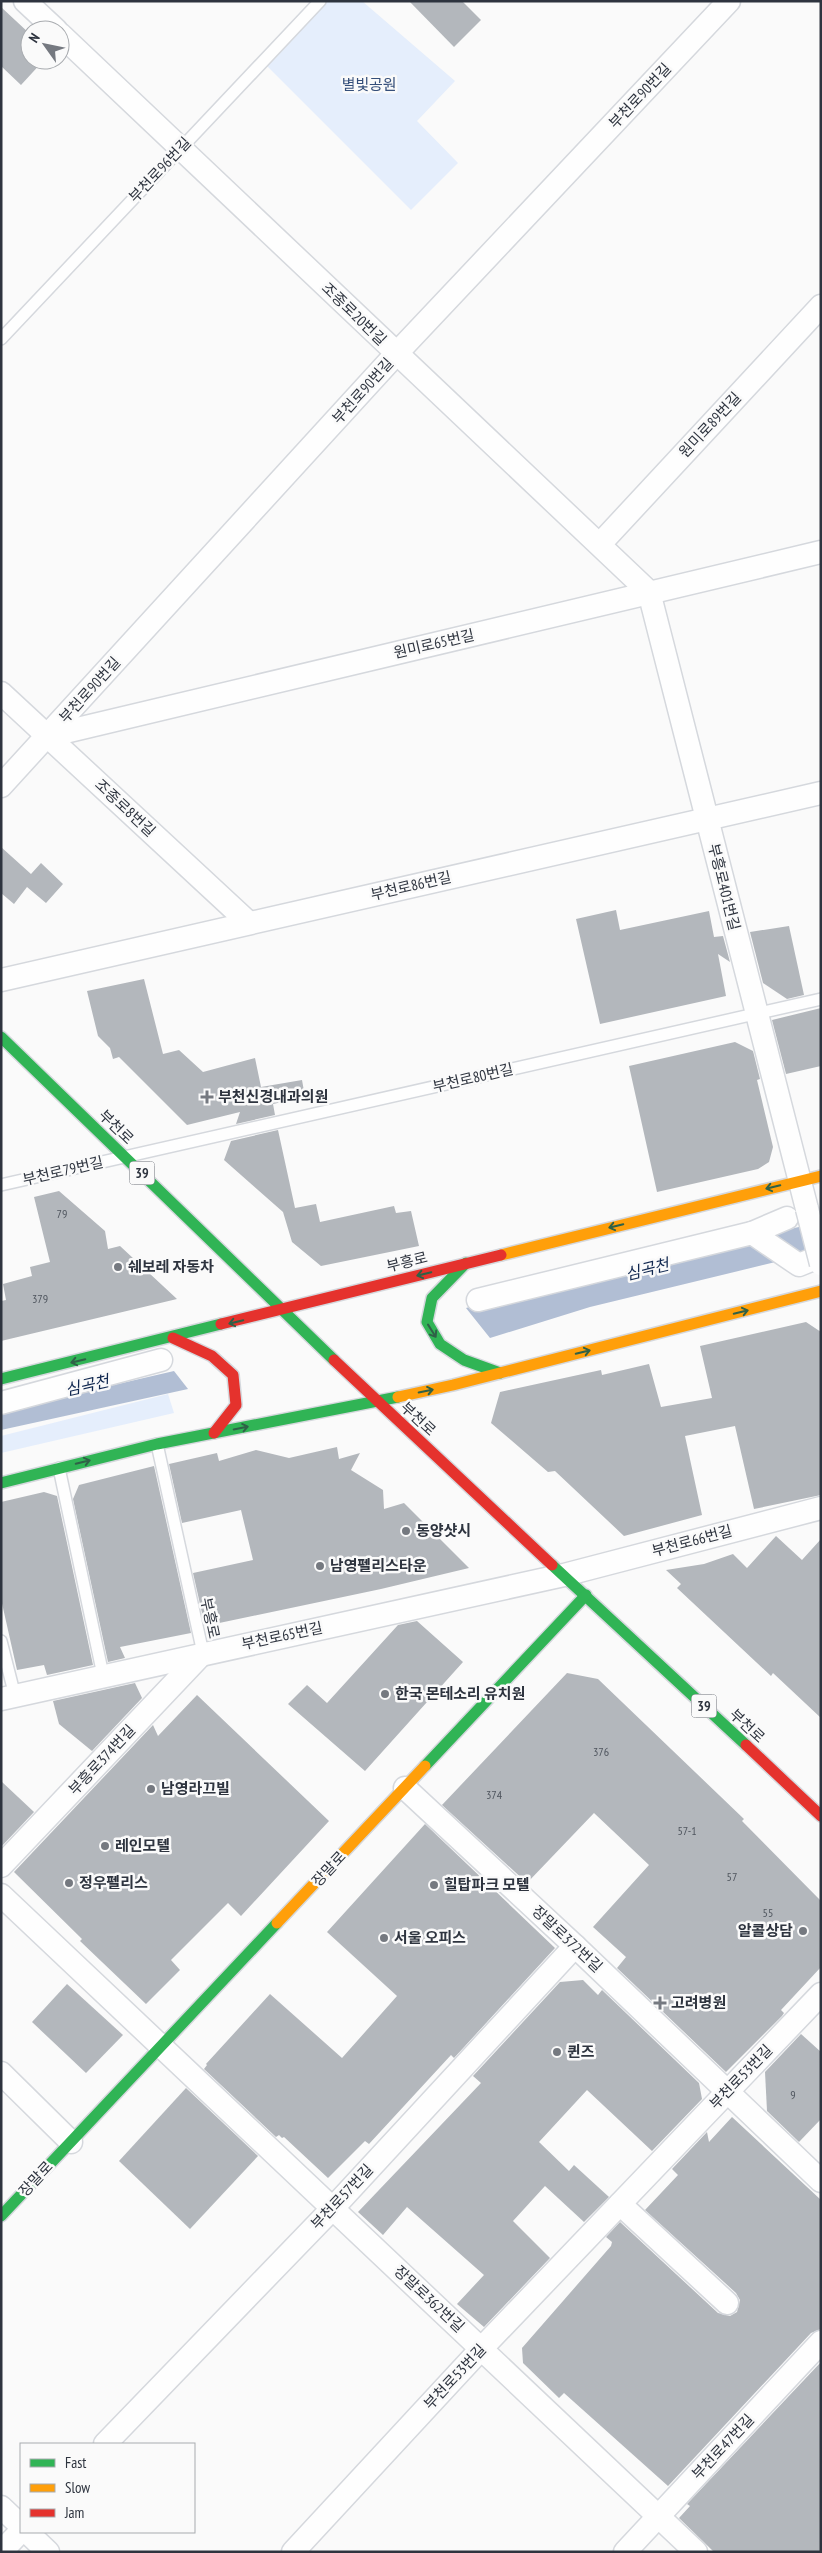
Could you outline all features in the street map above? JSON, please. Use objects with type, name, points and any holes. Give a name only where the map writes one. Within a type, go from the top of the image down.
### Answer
[{"type":"street","points":[[25,1],[45,20]]},
{"type":"street","name":"부천로90번길","points":[[1,786],[396,354],[729,1]]},
{"type":"street","name":"조종로20번길","points":[[70,43],[182,147],[396,354],[649,592]]},
{"type":"street","name":"원미로89번길","points":[[600,544],[821,306]]},
{"type":"street","name":"원미로65번길","points":[[48,736],[821,552]]},
{"type":"street","name":"부흥로401번길","points":[[649,592],[756,1013],[810,1179],[821,1264]]},
{"type":"street","name":"조종로8번길","points":[[1,693],[249,923]]},
{"type":"street","name":"부천로86번길","points":[[1,980],[821,793]]},
{"type":"street","name":"부천로","points":[[1,1037],[378,1402],[821,1816]]},
{"type":"street","name":"부흥로","points":[[1,1379],[810,1179]]},
{"type":"street","points":[[478,1300],[752,1233],[787,1218]]},
{"type":"street","points":[[752,1233],[799,1265],[821,1256]]},
{"type":"street","points":[[466,1263],[432,1298],[427,1322],[440,1344],[464,1360],[500,1373]]},
{"type":"street","points":[[1,1483],[157,1444],[378,1402],[500,1373],[821,1291]]},
{"type":"street","points":[[172,1338],[212,1356],[233,1375],[236,1405],[214,1433]]},
{"type":"street","points":[[1,1403],[161,1360]]},
{"type":"street","name":"부천로66번길","points":[[564,1574],[821,1508]]},
{"type":"street","name":"부천로65번길","points":[[8,1697],[564,1574]]},
{"type":"street","name":"장말로","points":[[1,2216],[586,1596]]},
{"type":"street","name":"부흥로374번길","points":[[1,1866],[203,1653]]},
{"type":"street","name":"장말로372번길","points":[[405,1788],[575,1946],[821,2182]]},
{"type":"street","points":[[1,1895],[161,2046]]},
{"type":"street","name":"부천로57번길","points":[[106,2443],[332,2208],[575,1946]]},
{"type":"street","name":"부천로53번길","points":[[293,2552],[481,2349],[821,1994]]},
{"type":"street","name":"장말로362번길","points":[[161,2046],[696,2552]]},
{"type":"street","points":[[1,2073],[71,2142]]},
{"type":"street","points":[[620,2204],[727,2303]]},
{"type":"street","name":"부천로47번길","points":[[625,2552],[821,2342]]},
{"type":"street","points":[[1,2507],[20,2525]]},
{"type":"street","points":[[1,2552],[20,2532]]},
{"type":"street","points":[[28,2533],[48,2552]]},
{"type":"lane","name":"부천로96번길","points":[[1,339],[320,1]]},
{"type":"lane","name":"부천로80번길","points":[[125,1157],[821,999]]},
{"type":"lane","name":"부천로79번길","points":[[1,1185],[125,1157]]},
{"type":"lane","name":"부흥로","points":[[157,1444],[203,1653]]},
{"type":"lane","points":[[59,1468],[103,1676]]},
{"type":"lane","points":[[1,1641],[8,1697]]},
{"type":"green space","name":"별빛공원","points":[[320,1],[362,1],[455,81],[417,121],[458,163],[411,210],[263,62]]},
{"type":"green space","points":[[168,1394],[174,1413],[1,1453],[1,1436]]},
{"type":"water","name":"심곡천","points":[[821,1222],[821,1251],[590,1307],[490,1338],[466,1308],[555,1282]]},
{"type":"water","points":[[174,1371],[188,1389],[1,1430],[1,1411]]},
{"type":"building","points":[[409,1],[462,1],[481,20],[454,47]]},
{"type":"building","points":[[1,7],[20,25],[20,70],[35,70],[21,85],[1,66]]},
{"type":"building","points":[[1,847],[31,874],[41,863],[63,884],[46,903],[27,887],[14,904],[1,893]]},
{"type":"building","points":[[616,910],[620,930],[709,911],[714,937],[723,936],[730,962],[718,954],[726,996],[600,1024],[576,919]]},
{"type":"building","points":[[789,926],[804,995],[787,999],[763,983],[750,932]]},
{"type":"building","points":[[144,979],[163,1054],[179,1050],[203,1072],[255,1058],[261,1087],[302,1080],[305,1097],[273,1104],[275,1115],[236,1124],[240,1112],[187,1125],[119,1057],[113,1059],[110,1048],[98,1036],[87,991]]},
{"type":"building","points":[[821,1008],[821,1066],[786,1074],[772,1020]]},
{"type":"building","points":[[735,1042],[753,1051],[760,1079],[757,1080],[773,1147],[769,1162],[758,1169],[657,1192],[629,1066]]},
{"type":"building","points":[[278,1130],[295,1208],[316,1204],[320,1222],[394,1206],[396,1213],[411,1211],[419,1246],[321,1266],[292,1242],[283,1212],[224,1160],[231,1141]]},
{"type":"building","points":[[59,1191],[105,1231],[108,1249],[120,1246],[177,1299],[1,1341],[1,1301],[6,1300],[3,1284],[32,1276],[30,1267],[50,1262],[34,1197]]},
{"type":"building","points":[[806,1322],[821,1332],[821,1495],[754,1509],[735,1426],[685,1436],[702,1515],[624,1536],[555,1471],[548,1472],[491,1423],[500,1392],[601,1370],[602,1375],[649,1364],[661,1407],[712,1398],[700,1346]]},
{"type":"building","points":[[337,1447],[339,1459],[360,1453],[351,1470],[383,1490],[384,1509],[404,1503],[469,1568],[381,1589],[205,1626],[193,1573],[253,1560],[241,1510],[182,1523],[169,1464],[217,1453],[219,1461],[256,1450],[289,1458]]},
{"type":"building","points":[[154,1466],[191,1633],[120,1647],[125,1658],[108,1662],[73,1499],[79,1485]]},
{"type":"building","points":[[44,1492],[57,1496],[93,1665],[47,1675],[44,1665],[17,1670],[1,1599],[1,1502]]},
{"type":"building","points":[[776,1536],[802,1560],[821,1539],[821,1718],[773,1673],[771,1676],[677,1588],[681,1584],[666,1570],[704,1564],[733,1554],[747,1568]]},
{"type":"building","name":"한국 몬테소리 유치원","points":[[417,1621],[463,1662],[365,1771],[288,1704],[307,1685],[327,1703],[398,1625]]},
{"type":"building","points":[[567,1673],[598,1679],[744,1819],[742,1821],[821,1901],[821,1967],[781,2010],[784,2013],[782,2016],[726,2072],[617,1968],[626,1957],[593,1927],[649,1865],[594,1813],[527,1883],[442,1805]]},
{"type":"building","points":[[135,1683],[142,1698],[92,1751],[59,1724],[53,1701]]},
{"type":"building","points":[[197,1695],[329,1821],[241,1916],[228,1903],[171,1960],[180,1970],[146,2004],[80,1941],[82,1939],[14,1872],[153,1725],[158,1736]]},
{"type":"building","points":[[1,1781],[34,1812],[1,1847]]},
{"type":"building","points":[[425,1824],[555,1948],[454,2058],[451,2055],[369,2144],[365,2141],[328,2178],[284,2137],[282,2138],[279,2135],[276,2137],[204,2069],[206,2064],[270,1994],[342,2058],[397,1996],[327,1932]]},
{"type":"building","points":[[583,1980],[598,1995],[602,1990],[699,2083],[702,2099],[652,2151],[587,2090],[539,2142],[569,2171],[574,2165],[609,2197],[584,2222],[545,2186],[513,2221],[550,2258],[484,2327],[457,2304],[484,2275],[407,2207],[383,2235],[358,2212],[481,2083],[473,2076],[560,1982]]},
{"type":"building","points":[[67,1984],[123,2035],[86,2073],[32,2022]]},
{"type":"building","points":[[801,2034],[821,2052],[821,2119],[799,2142],[767,2111],[765,2072]]},
{"type":"building","points":[[186,2088],[258,2156],[190,2229],[119,2161]]},
{"type":"building","points":[[732,2117],[821,2200],[821,2329],[811,2333],[668,2486],[564,2393],[559,2398],[523,2363],[522,2348],[611,2246],[612,2242],[606,2237],[620,2222],[718,2313],[730,2316],[737,2312],[740,2300],[736,2293],[645,2210],[678,2175],[672,2169],[707,2132],[709,2142]]},
{"type":"building","points":[[821,2362],[821,2552],[714,2552],[679,2518],[690,2506],[687,2504]]},
{"type":"traffic: fast","points":[[1,1037],[334,1360]]},
{"type":"traffic: fast","points":[[466,1263],[432,1298],[427,1322],[440,1344],[464,1360],[500,1373]]},
{"type":"traffic: fast","points":[[1,1379],[221,1324]]},
{"type":"traffic: fast","points":[[1,1483],[157,1444],[398,1397]]},
{"type":"traffic: fast","points":[[552,1565],[746,1745]]},
{"type":"traffic: fast","points":[[425,1766],[586,1595]]},
{"type":"traffic: fast","points":[[1,2216],[277,1923]]},
{"type":"traffic: slow","points":[[501,1255],[821,1176]]},
{"type":"traffic: slow","points":[[398,1397],[453,1385],[821,1291]]},
{"type":"traffic: slow","points":[[277,1923],[425,1766]]},
{"type":"traffic: jam","points":[[221,1324],[501,1255]]},
{"type":"traffic: jam","points":[[173,1338],[212,1356],[233,1375],[236,1405],[214,1433]]},
{"type":"traffic: jam","points":[[334,1360],[552,1565]]},
{"type":"traffic: jam","points":[[746,1745],[821,1816]]},
{"type":"place","name":"부천신경내과의원","points":[[207,1097]]},
{"type":"place","name":"쉐보레 자동차","points":[[118,1267]]},
{"type":"place","name":"동양샷시","points":[[406,1531]]},
{"type":"place","name":"남영펠리스타운","points":[[320,1566]]},
{"type":"place","name":"한국 몬테소리 유치원","points":[[385,1694]]},
{"type":"place","name":"남영라끄빌","points":[[151,1789]]},
{"type":"place","name":"레인모텔","points":[[105,1846]]},
{"type":"place","name":"정우펠리스","points":[[69,1883]]},
{"type":"place","name":"힐탑파크 모텔","points":[[434,1885]]},
{"type":"place","name":"알콜상담","points":[[803,1931]]},
{"type":"place","name":"서울 오피스","points":[[384,1938]]},
{"type":"place","name":"고려병원","points":[[660,2003]]},
{"type":"place","name":"퀸즈","points":[[557,2052]]}]
